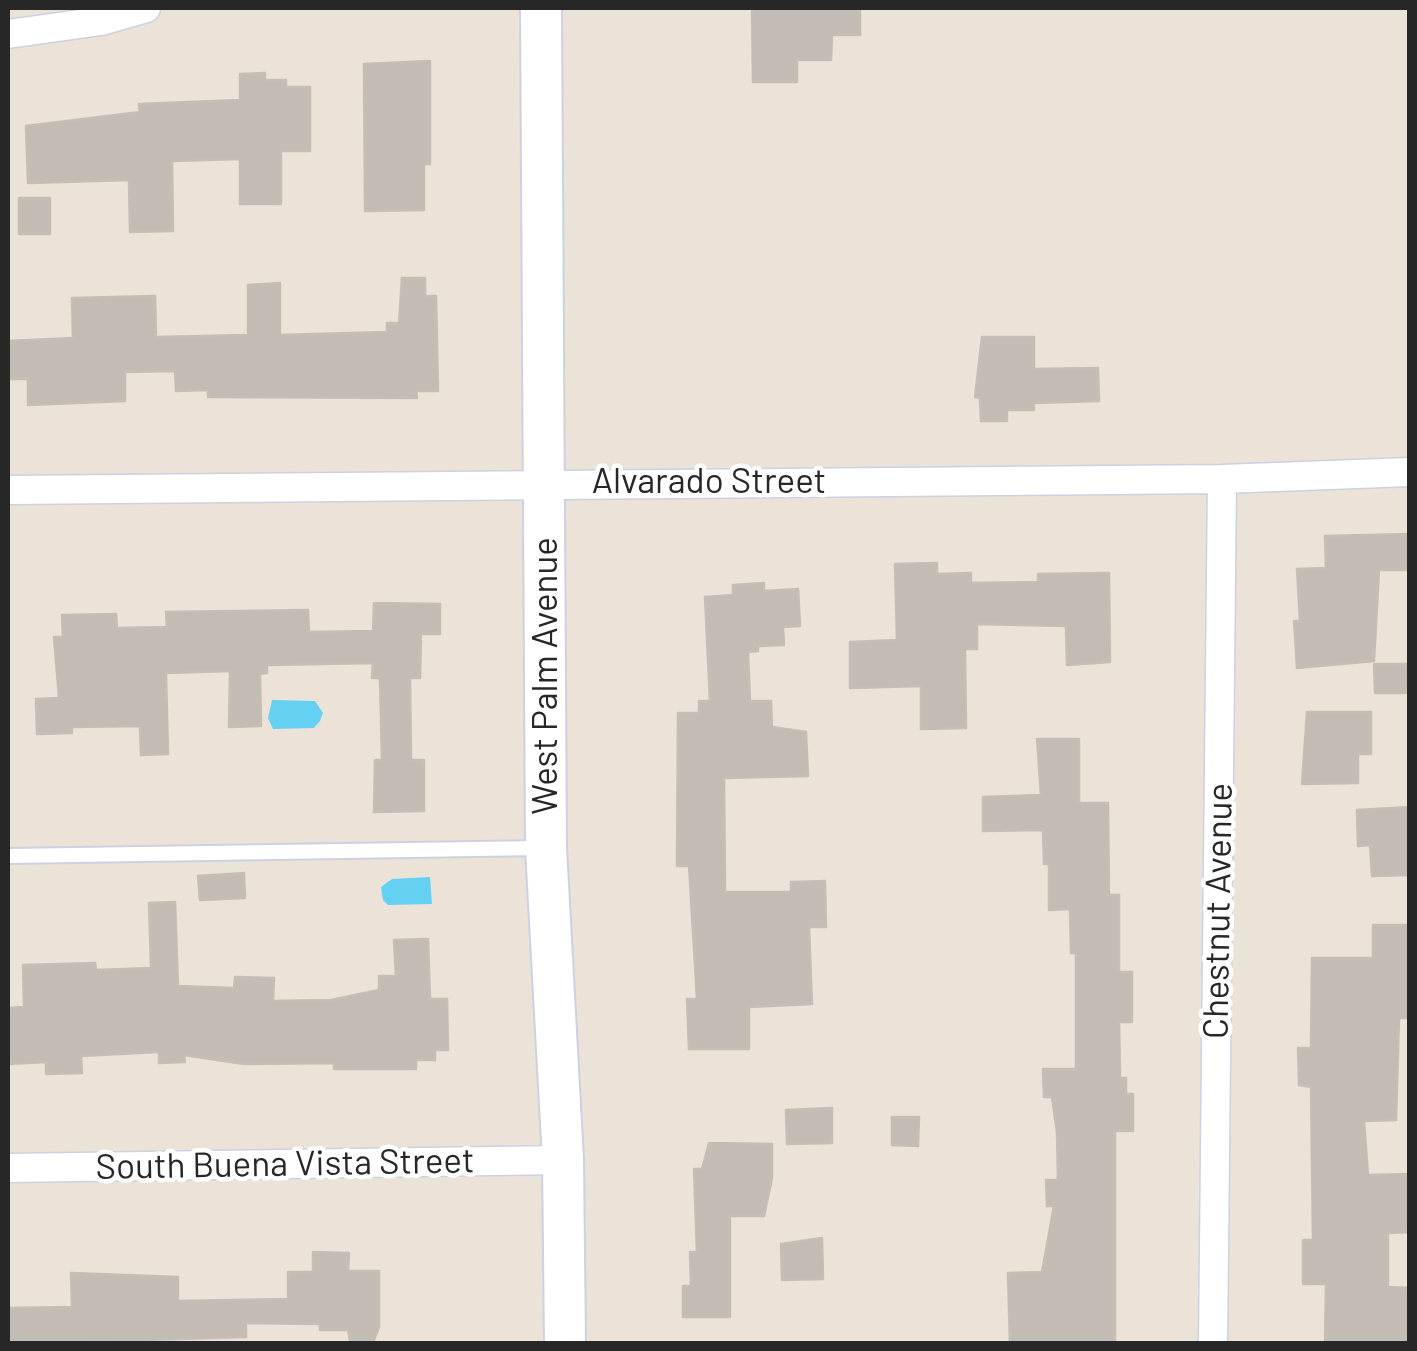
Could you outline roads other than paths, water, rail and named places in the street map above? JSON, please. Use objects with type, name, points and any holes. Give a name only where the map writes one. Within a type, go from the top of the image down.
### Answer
[{"type":"street","points":[[8,34],[100,21],[146,8]]},
{"type":"street","name":"West Palm Avenue","points":[[541,8],[546,848],[563,1160],[564,1344]]},
{"type":"street","name":"Alvarado Street","points":[[8,490],[545,482],[1222,479],[1410,472]]},
{"type":"street","name":"Chestnut Avenue","points":[[1213,1344],[1222,479]]},
{"type":"street","name":"South Buena Vista Street","points":[[8,1168],[563,1160]]},
{"type":"lane","points":[[8,856],[546,848]]},
{"type":"water","points":[[272,700],[315,701],[323,713],[314,728],[273,729],[268,718]]},
{"type":"water","points":[[430,877],[432,904],[388,905],[383,900],[381,887],[392,879]]}]
